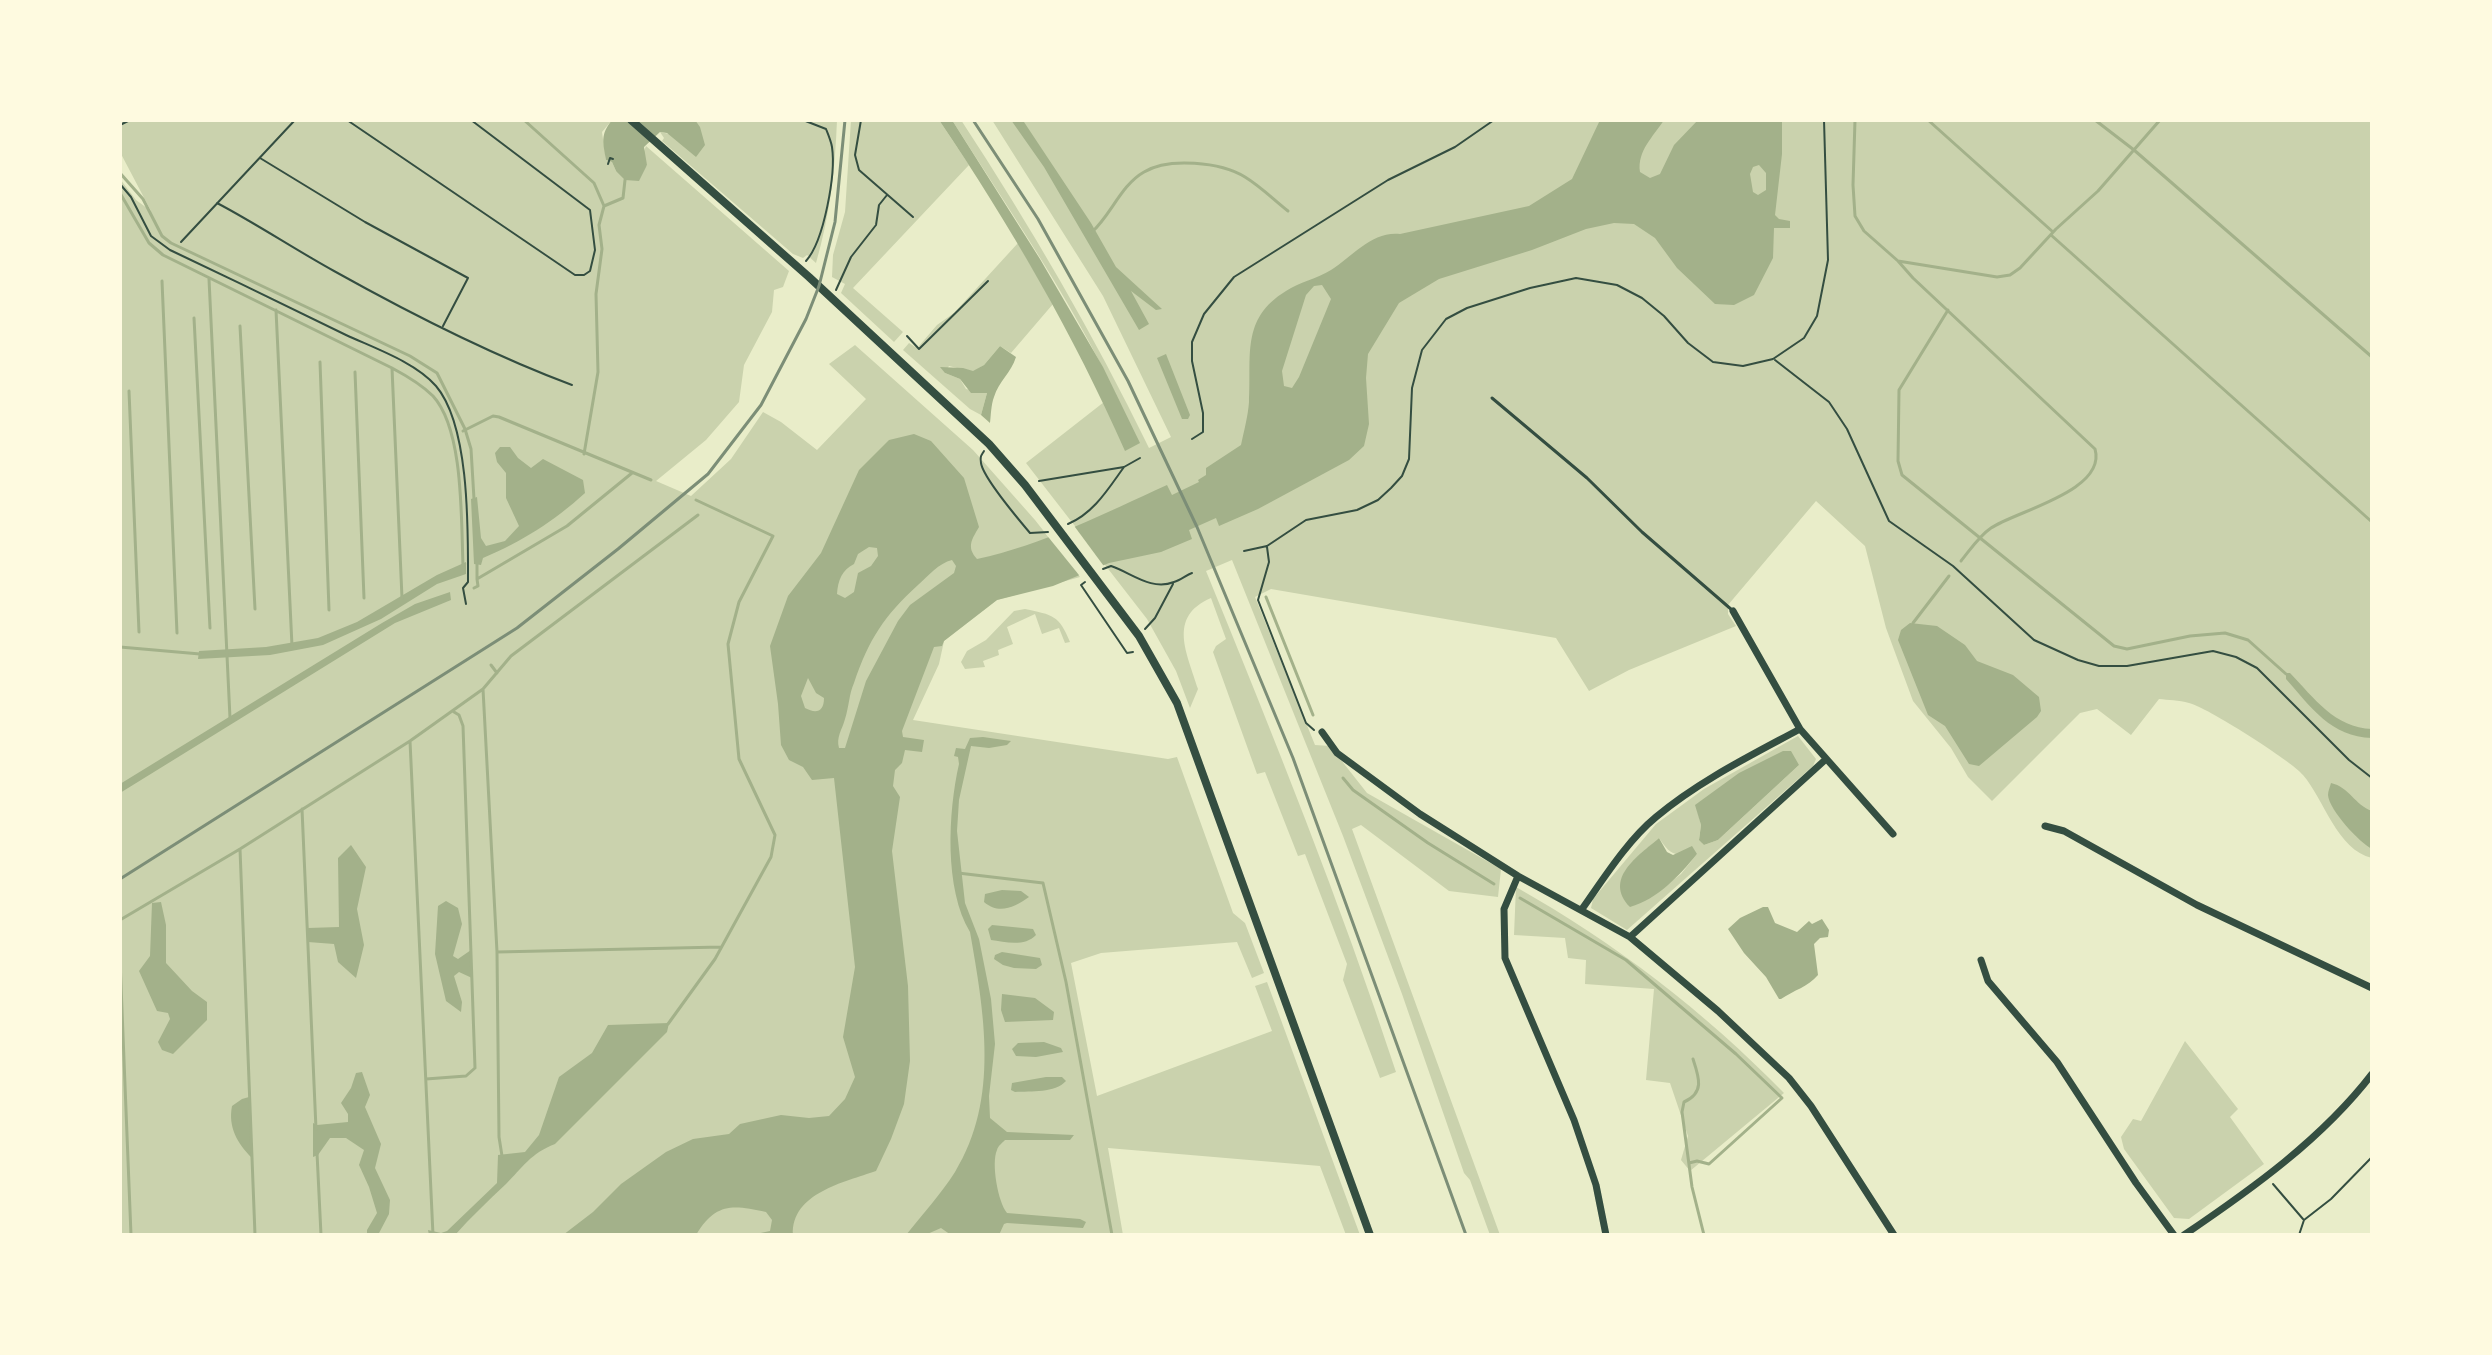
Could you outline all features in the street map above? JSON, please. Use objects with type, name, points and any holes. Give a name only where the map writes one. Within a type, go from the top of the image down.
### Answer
[{"type":"street","points":[[631,120],[800,268],[989,444],[1057,526],[1139,636],[1180,711],[1370,1235]]},
{"type":"street","points":[[1733,611],[1800,729],[1893,834]]},
{"type":"street","points":[[1582,909],[1615,863],[1654,819],[1724,770],[1800,729]]},
{"type":"street","points":[[1322,732],[1337,753],[1408,805],[1518,876],[1630,937],[1718,1011],[1789,1078],[1811,1106],[1894,1235]]},
{"type":"street","points":[[1630,937],[1825,760]]},
{"type":"street","points":[[2045,826],[2064,831],[2197,905],[2372,988]]},
{"type":"street","points":[[1518,876],[1504,909],[1505,958],[1574,1120],[1596,1185],[1606,1235]]},
{"type":"street","points":[[1981,960],[1988,981],[2057,1062],[2174,1235]]},
{"type":"street","points":[[2184,1235],[2266,1176],[2340,1111],[2372,1074]]},
{"type":"lane","points":[[1492,398],[1587,478],[1642,532],[1733,611]]},
{"type":"path","points":[[120,125],[130,120]]},
{"type":"path","points":[[181,242],[295,120]]},
{"type":"path","points":[[347,120],[575,275],[590,271],[594,235],[590,210],[471,120]]},
{"type":"path","points":[[800,268],[815,251],[822,229],[830,185],[832,148],[826,129],[803,120]]},
{"type":"path","points":[[861,120],[855,155],[859,170],[913,217]]},
{"type":"path","points":[[1192,439],[1203,432],[1204,422],[1193,372],[1192,342],[1204,314],[1234,277],[1388,180],[1455,147],[1494,120]]},
{"type":"path","points":[[1244,551],[1267,546],[1306,520],[1357,510],[1378,500],[1402,476],[1409,459],[1412,388],[1422,350],[1446,319],[1467,308],[1530,288],[1576,278],[1617,285],[1642,298],[1664,316],[1688,343],[1713,362],[1743,366],[1773,359],[1804,338],[1817,316],[1825,282],[1828,246],[1824,120]]},
{"type":"path","points":[[260,158],[365,222],[468,278],[442,329]]},
{"type":"path","points":[[608,164],[610,158],[613,159]]},
{"type":"path","points":[[120,184],[131,197],[151,236],[170,250],[387,355],[412,368],[435,386],[446,404],[461,448],[468,552],[468,582],[463,588],[466,604]]},
{"type":"path","points":[[832,298],[851,257],[876,225],[879,205],[887,195]]},
{"type":"path","points":[[217,203],[442,329],[505,360],[572,385]]},
{"type":"path","points":[[907,336],[919,349],[988,281]]},
{"type":"path","points":[[1773,359],[1829,402],[1847,429],[1889,521],[1953,566],[2034,640],[2099,666],[2127,666],[2213,651],[2236,657],[2257,668],[2349,760],[2372,778]]},
{"type":"path","points":[[989,444],[981,455],[980,466],[1030,533],[1044,534]]},
{"type":"path","points":[[1039,481],[1124,467],[1140,458]]},
{"type":"path","points":[[1082,518],[1124,467]]},
{"type":"path","points":[[1267,546],[1269,562],[1258,600],[1306,723],[1322,732]]},
{"type":"path","points":[[1106,567],[1128,571],[1152,586],[1174,583],[1192,573]]},
{"type":"path","points":[[1139,636],[1155,618],[1174,583]]},
{"type":"path","points":[[1081,585],[1127,653],[1133,652]]},
{"type":"path","points":[[2299,1235],[2304,1220],[2331,1199],[2372,1157]]},
{"type":"path","points":[[2266,1176],[2304,1220]]},
{"type":"shaded area","points":[[120,120],[612,120],[602,132],[606,160],[612,162],[616,171],[647,166],[643,154],[646,146],[789,271],[783,287],[774,290],[772,312],[744,365],[739,402],[706,440],[656,481],[691,496],[731,459],[763,412],[817,450],[866,399],[829,364],[855,345],[973,450],[1080,577],[997,600],[944,641],[939,664],[913,720],[1168,759],[1177,757],[1233,913],[1245,923],[1264,973],[1252,978],[1237,942],[1101,953],[1071,963],[1097,1096],[1272,1031],[1255,986],[1267,982],[1360,1235],[1346,1235],[1320,1166],[1108,1148],[1123,1235],[120,1235],[120,179],[136,200],[151,211],[120,152]]},
{"type":"shaded area","points":[[612,120],[695,120],[705,145],[696,157],[667,133],[660,132],[644,147],[647,165],[639,181],[625,180],[612,162],[606,160],[603,139]]},
{"type":"shaded area","points":[[695,120],[837,120],[831,192],[816,263],[807,255],[803,258],[793,254],[662,141],[664,138],[660,132],[703,141]]},
{"type":"shaded area","points":[[851,120],[939,120],[969,165],[853,288],[903,332],[894,342],[841,293],[845,284],[832,277],[833,255],[845,212]]},
{"type":"shaded area","points":[[939,120],[952,120],[1040,259],[1103,367],[1140,443],[1125,451],[1040,281]]},
{"type":"shaded area","points":[[952,120],[961,120],[1012,200],[1106,363],[1149,448],[1171,437],[1103,296],[992,120],[2372,120],[2372,858],[2360,853],[2340,835],[2311,785],[2296,768],[2229,724],[2198,706],[2181,701],[2159,699],[2131,735],[2097,709],[2080,713],[1992,801],[1968,777],[1951,748],[1913,701],[1886,628],[1865,546],[1816,501],[1728,605],[1728,614],[1736,626],[1629,670],[1589,691],[1556,638],[1271,589],[1255,597],[1315,745],[1330,746],[1367,793],[1501,869],[1498,897],[1449,891],[1361,825],[1352,829],[1500,1235],[1490,1235],[1470,1180],[1464,1173],[1343,836],[1232,560],[1206,571],[1306,820],[1375,1008],[1396,1072],[1380,1078],[1343,980],[1347,964],[1305,854],[1298,856],[1265,772],[1257,774],[1213,652],[1226,639],[1211,598],[1197,606],[1185,626],[1186,649],[1198,689],[1190,708],[1176,671],[1147,619],[1026,463],[1116,395],[1059,290]]},
{"type":"shaded area","points":[[1011,120],[1024,122],[1091,223],[1116,267],[1162,309],[1156,310],[1131,291],[1149,324],[1139,330],[1044,167]]},
{"type":"shaded area","points":[[1600,120],[1664,120],[1641,157],[1640,172],[1650,178],[1660,174],[1674,145],[1698,120],[1782,120],[1782,154],[1775,215],[1790,221],[1790,228],[1774,228],[1773,258],[1754,295],[1734,305],[1715,304],[1677,268],[1655,238],[1634,224],[1614,223],[1586,229],[1532,250],[1439,279],[1399,303],[1368,354],[1369,424],[1364,446],[1349,460],[1258,509],[1219,526],[1216,518],[1189,530],[1192,539],[1161,552],[1109,563],[1053,586],[997,600],[944,641],[942,646],[934,647],[902,731],[903,737],[924,740],[922,752],[905,750],[902,763],[895,770],[893,786],[900,797],[892,851],[908,986],[910,1061],[904,1104],[876,1171],[836,1185],[810,1199],[795,1221],[793,1235],[751,1235],[770,1231],[772,1220],[766,1212],[726,1208],[711,1216],[696,1235],[563,1235],[593,1212],[621,1184],[666,1152],[693,1139],[729,1134],[740,1124],[781,1115],[809,1118],[829,1116],[845,1099],[855,1077],[843,1037],[855,967],[834,778],[812,780],[803,767],[789,760],[781,745],[770,646],[788,596],[821,553],[859,470],[889,440],[914,434],[931,441],[964,478],[979,527],[971,547],[977,559],[1050,537],[1167,485],[1172,495],[1199,482],[1206,475],[1206,468],[1241,445],[1248,407],[1251,340],[1261,314],[1271,302],[1291,288],[1331,270],[1380,236],[1529,206],[1572,179]],"holes":[[[1759,165],[1766,173],[1766,190],[1758,195],[1753,192],[1750,174],[1753,167]],[[1322,285],[1331,299],[1299,377],[1292,388],[1284,386],[1282,371],[1306,295],[1314,286]],[[869,547],[877,548],[878,556],[871,566],[858,573],[854,592],[845,598],[837,594],[840,580],[846,569],[854,564],[858,554]],[[952,560],[956,566],[954,573],[910,605],[898,621],[866,681],[845,748],[839,748],[852,687],[872,641],[896,607],[943,564]],[[808,678],[816,693],[824,698],[824,703],[819,710],[805,708],[801,696]]]},
{"type":"shaded area","points":[[1018,243],[1053,304],[1011,353],[1000,346],[984,365],[973,372],[949,366],[945,373],[960,379],[966,389],[987,393],[981,415],[970,409],[903,350],[909,343],[920,350],[919,346],[937,325],[954,313]]},
{"type":"shaded area","points":[[1000,346],[1016,357],[996,391],[990,423],[981,415],[987,393],[971,393],[960,379],[945,373],[940,367],[973,371],[984,365]]},
{"type":"shaded area","points":[[1166,354],[1190,415],[1188,419],[1182,419],[1157,358]]},
{"type":"shaded area","points":[[500,447],[510,447],[531,468],[543,459],[583,480],[585,493],[537,530],[483,558],[481,565],[474,564],[471,499],[477,497],[481,538],[486,546],[505,541],[519,526],[506,498],[506,473],[497,462],[495,453]]},
{"type":"shaded area","points":[[466,562],[466,574],[437,584],[381,619],[323,645],[270,655],[198,659],[199,651],[266,647],[318,638],[357,622],[437,575]]},
{"type":"shaded area","points":[[450,592],[451,600],[395,623],[120,793],[120,784],[382,623],[415,604]]},
{"type":"shaded area","points":[[1025,609],[1054,618],[1070,642],[1065,643],[1059,628],[1042,634],[1035,614],[1007,627],[1013,644],[998,650],[999,655],[983,661],[985,667],[965,669],[961,662],[967,651],[986,640],[1014,611]]},
{"type":"shaded area","points":[[1910,623],[1937,626],[1965,645],[1977,661],[2013,675],[2039,697],[2041,711],[2037,717],[1979,766],[1969,764],[1945,726],[1928,715],[1898,640],[1901,630]]},
{"type":"shaded area","points":[[2286,673],[2290,673],[2336,717],[2372,729],[2372,738],[2345,732],[2323,719],[2286,679]]},
{"type":"shaded area","points":[[1798,736],[1816,759],[1813,766],[1627,930],[1591,908],[1593,899],[1656,824],[1704,789]],"holes":[[[1799,765],[1718,840],[1704,845],[1699,839],[1701,825],[1696,805],[1717,791]],[[1659,838],[1674,854],[1697,854],[1681,874],[1664,887],[1624,873]]]},
{"type":"shaded area","points":[[970,738],[1011,741],[1007,745],[989,748],[971,746],[959,800],[957,831],[965,903],[979,939],[991,999],[995,1044],[989,1096],[990,1118],[1007,1132],[1074,1135],[1070,1140],[1005,1140],[995,1156],[998,1192],[1007,1213],[1086,1222],[1083,1228],[1007,1223],[999,1235],[951,1235],[941,1228],[925,1235],[906,1235],[955,1172],[969,1144],[983,1085],[985,1055],[980,993],[970,932],[952,873],[951,827],[959,764],[958,757],[954,756],[956,748],[965,749]]},
{"type":"shaded area","points":[[1783,751],[1791,751],[1799,765],[1718,840],[1704,845],[1699,840],[1701,825],[1695,805],[1739,773]]},
{"type":"shaded area","points":[[2331,783],[2343,788],[2372,811],[2372,849],[2353,833],[2334,809],[2328,795]]},
{"type":"shaded area","points":[[1659,838],[1667,852],[1673,855],[1692,846],[1697,854],[1659,893],[1630,907],[1620,887],[1622,878],[1633,860]]},
{"type":"shaded area","points":[[351,845],[366,867],[357,909],[364,945],[356,978],[338,962],[334,944],[308,942],[308,928],[339,927],[338,858]]},
{"type":"shaded area","points":[[1516,887],[1588,931],[1657,980],[1722,1034],[1784,1093],[1690,1171],[1681,1160],[1688,1136],[1670,1083],[1646,1080],[1654,989],[1585,984],[1586,960],[1568,958],[1565,938],[1514,935]]},
{"type":"shaded area","points":[[1002,890],[1021,891],[1029,897],[1001,909],[984,902],[985,894]]},
{"type":"shaded area","points":[[446,901],[458,908],[462,924],[453,956],[458,959],[471,950],[472,978],[459,972],[454,976],[462,1002],[461,1012],[446,1001],[435,954],[438,906]]},
{"type":"shaded area","points":[[161,902],[166,925],[166,963],[207,1002],[207,1020],[173,1054],[162,1050],[158,1042],[170,1019],[168,1013],[157,1011],[139,971],[150,956],[152,903]]},
{"type":"shaded area","points":[[1768,907],[1775,923],[1797,932],[1809,921],[1812,924],[1822,919],[1829,930],[1828,937],[1820,938],[1814,944],[1818,975],[1781,999],[1728,929],[1740,918]]},
{"type":"shaded area","points":[[992,925],[1033,929],[1036,935],[1021,942],[991,940],[988,929]]},
{"type":"shaded area","points":[[1002,952],[1040,958],[1042,965],[1036,969],[1003,965],[994,959]]},
{"type":"shaded area","points":[[1002,994],[1035,998],[1054,1012],[1053,1020],[1005,1022],[1001,1010]]},
{"type":"shaded area","points":[[669,1023],[667,1032],[555,1144],[528,1161],[455,1235],[429,1235],[428,1230],[447,1231],[497,1183],[498,1155],[525,1152],[539,1135],[559,1077],[592,1053],[608,1025]]},
{"type":"shaded area","points":[[2185,1041],[2238,1109],[2230,1117],[2264,1164],[2189,1219],[2174,1218],[2124,1149],[2121,1137],[2133,1119],[2141,1121]]},
{"type":"shaded area","points":[[1044,1042],[1061,1048],[1063,1052],[1036,1057],[1016,1056],[1012,1049],[1018,1043]]},
{"type":"shaded area","points":[[362,1072],[370,1095],[365,1107],[381,1144],[375,1168],[390,1200],[389,1214],[378,1235],[367,1235],[377,1213],[359,1165],[364,1150],[346,1138],[330,1138],[313,1157],[313,1123],[348,1122],[348,1114],[341,1103],[356,1073]]},
{"type":"shaded area","points":[[1062,1077],[1066,1081],[1056,1088],[1042,1091],[1011,1090],[1012,1083]]},
{"type":"shaded area","points":[[249,1097],[252,1158],[238,1140],[231,1121],[232,1106]]},
{"type":"pier","points":[[1072,523],[1106,569],[1083,580],[1045,533]]},
{"type":"waterway","points":[[524,120],[594,183],[604,206]]},
{"type":"waterway","points":[[1855,120],[1855,216],[1864,231],[1898,261],[1997,277],[2010,275],[2020,268],[2056,229],[2098,191],[2160,120]]},
{"type":"waterway","points":[[1928,120],[2053,232]]},
{"type":"waterway","points":[[2095,120],[2134,150],[2372,357]]},
{"type":"waterway","points":[[1092,232],[1136,178],[1154,167],[1167,164],[1194,163],[1235,172],[1288,211]]},
{"type":"waterway","points":[[120,173],[143,199],[162,236],[171,243],[410,356],[437,373],[465,429],[471,449],[474,499]]},
{"type":"waterway","points":[[584,454],[598,372],[596,294],[602,249],[599,225],[604,206],[623,198],[625,180]]},
{"type":"waterway","points":[[120,193],[149,243],[163,255],[392,368],[414,380],[433,396],[443,411],[456,453],[463,565]]},
{"type":"waterway","points":[[2051,235],[2372,522]]},
{"type":"waterway","points":[[1898,261],[2095,449],[2095,464],[2087,477],[2074,488],[1991,528],[1961,561]]},
{"type":"waterway","points":[[209,279],[230,718]]},
{"type":"waterway","points":[[162,281],[177,633]]},
{"type":"waterway","points":[[276,310],[292,646]]},
{"type":"waterway","points":[[1948,310],[1899,390],[1898,461],[1902,475],[2114,646],[2127,649],[2190,636],[2225,633],[2248,640],[2286,674]]},
{"type":"waterway","points":[[194,318],[210,628]]},
{"type":"waterway","points":[[240,326],[255,609]]},
{"type":"waterway","points":[[320,362],[329,610]]},
{"type":"waterway","points":[[392,368],[402,598]]},
{"type":"waterway","points":[[355,372],[364,598]]},
{"type":"waterway","points":[[129,391],[139,632]]},
{"type":"waterway","points":[[463,431],[493,416],[499,417],[651,480]]},
{"type":"waterway","points":[[474,588],[478,586],[477,579],[567,526],[632,473]]},
{"type":"waterway","points":[[668,1024],[715,959],[771,857],[775,835],[739,759],[728,644],[739,602],[773,536],[696,500]]},
{"type":"waterway","points":[[120,920],[240,849],[410,741],[483,689],[511,656],[698,515]]},
{"type":"waterway","points":[[477,563],[477,579]]},
{"type":"waterway","points":[[1913,623],[1949,576]]},
{"type":"waterway","points":[[1266,597],[1313,715]]},
{"type":"waterway","points":[[120,647],[200,654]]},
{"type":"waterway","points":[[491,665],[497,673]]},
{"type":"waterway","points":[[483,689],[497,952],[499,1137],[502,1156]]},
{"type":"waterway","points":[[426,1079],[466,1076],[475,1068],[463,726],[459,715],[454,712]]},
{"type":"waterway","points":[[410,741],[433,1235]]},
{"type":"waterway","points":[[1343,778],[1353,790],[1428,843],[1494,884]]},
{"type":"waterway","points":[[302,809],[316,1129]]},
{"type":"waterway","points":[[240,849],[255,1235]]},
{"type":"waterway","points":[[958,873],[1043,883],[1066,982],[1112,1235]]},
{"type":"waterway","points":[[1520,898],[1626,960],[1736,1054],[1782,1098],[1709,1164],[1689,1163]]},
{"type":"waterway","points":[[497,952],[721,947]]},
{"type":"waterway","points":[[120,960],[131,1235]]},
{"type":"waterway","points":[[1693,1059],[1698,1089],[1684,1102],[1682,1112],[1692,1187],[1704,1235]]},
{"type":"waterway","points":[[317,1153],[321,1235]]},
{"type":"railway","points":[[120,879],[517,628],[708,474],[761,405],[806,319],[819,286],[835,222],[845,120]]},
{"type":"railway","points":[[973,120],[1038,219],[1128,381],[1197,527],[1293,758],[1466,1235]]}]
